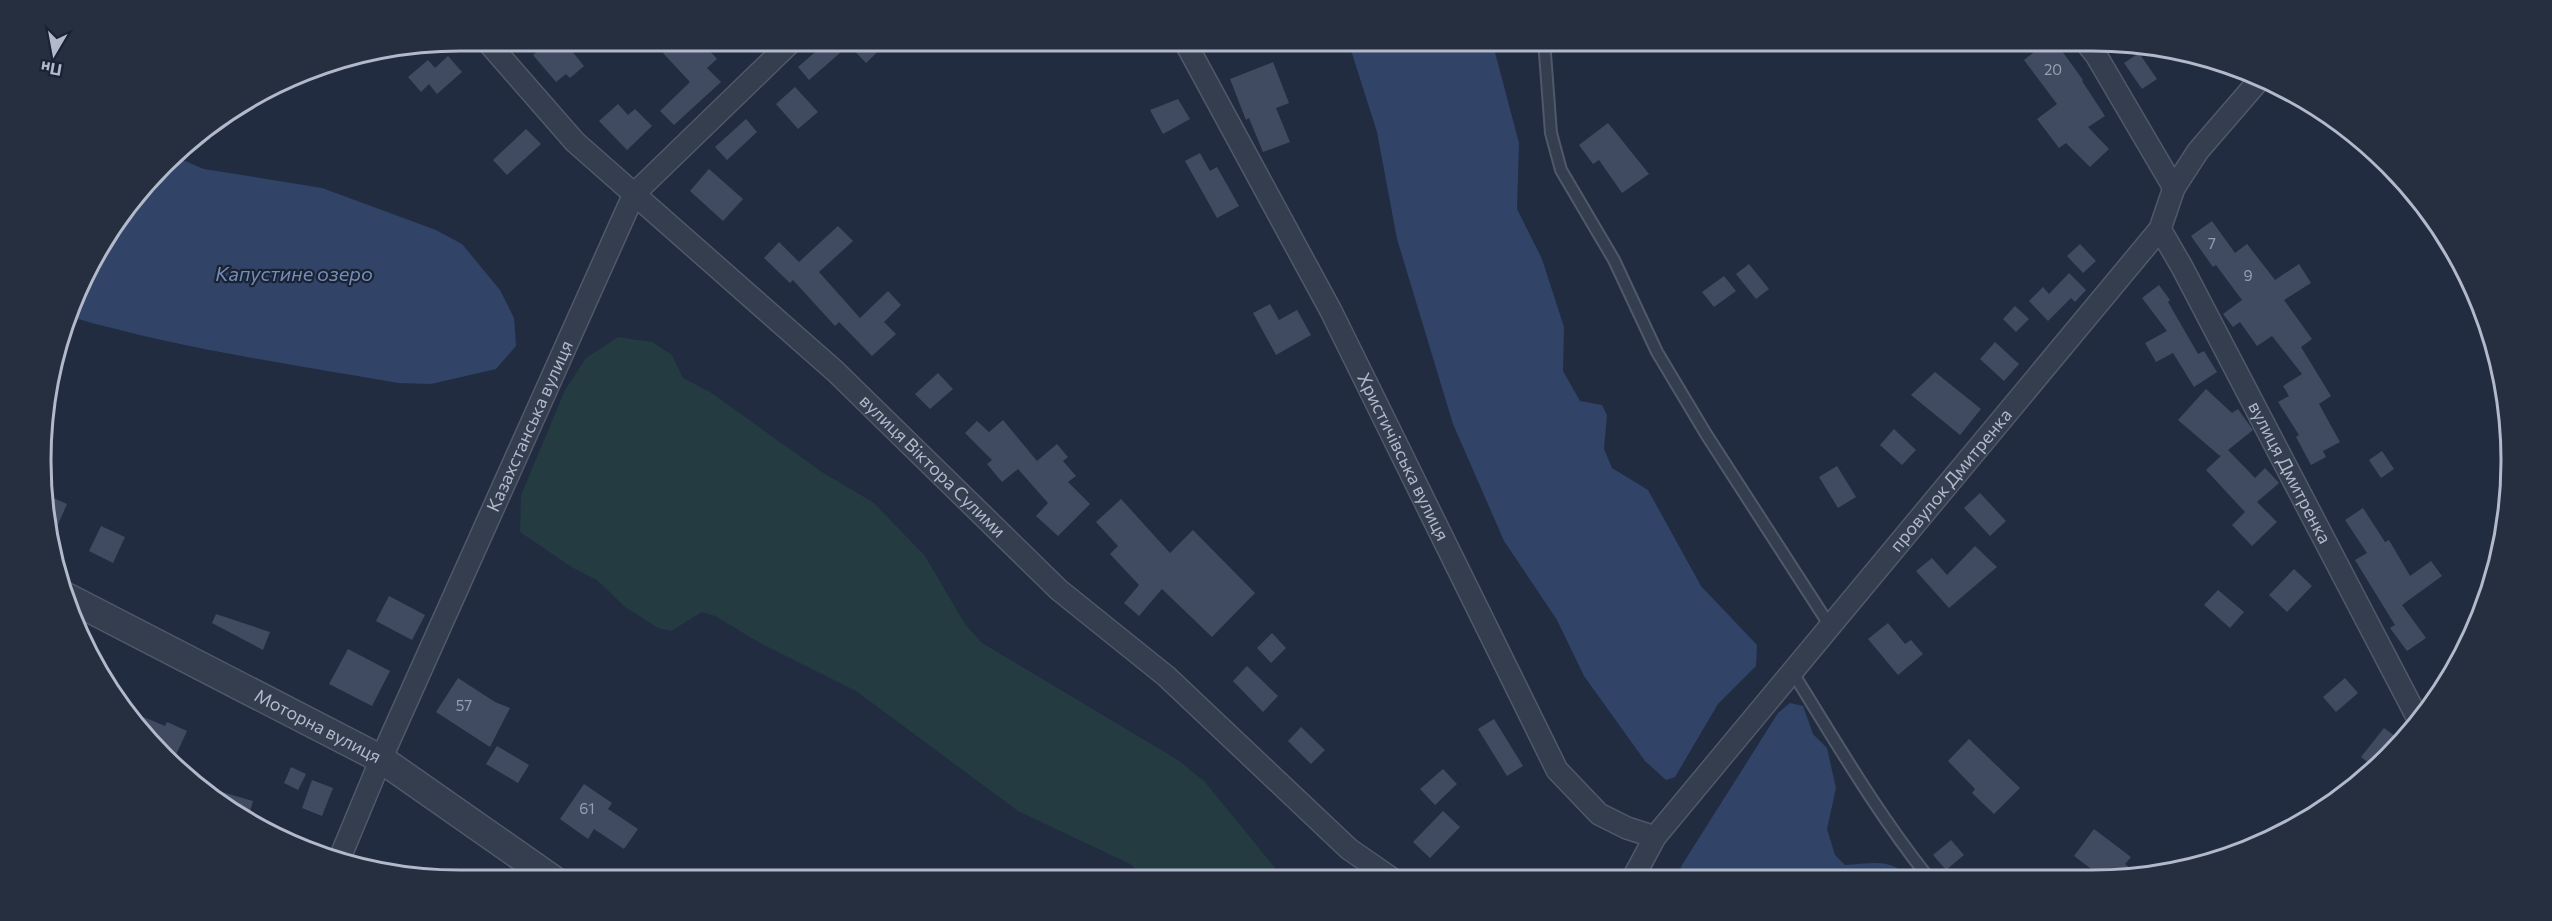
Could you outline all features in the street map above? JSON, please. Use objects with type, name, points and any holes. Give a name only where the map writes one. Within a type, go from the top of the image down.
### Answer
[{"type":"street","name":"вулиця Віктора Сулими","points":[[496,51],[575,142],[835,371],[1059,590],[1166,676],[1349,849],[1378,870]]},
{"type":"street","name":"Казахстанська вулиця","points":[[342,852],[381,759],[634,194],[782,51]]},
{"type":"street","name":"Христичівська вулиця","points":[[1190,51],[1331,311],[1441,530],[1557,770],[1599,814],[1627,828],[1655,837]]},
{"type":"street","points":[[2092,51],[2174,188]]},
{"type":"street","name":"провулок Дмитренка","points":[[1637,870],[1655,837],[2160,229],[2174,188],[2198,151],[2255,85]]},
{"type":"street","name":"вулиця Дмитренка","points":[[2160,229],[2414,712]]},
{"type":"street","name":"Моторна вулиця","points":[[77,602],[381,759],[540,870]]},
{"type":"lane","points":[[1545,51],[1551,133],[1561,170],[1614,260],[1663,362],[1706,434],[1830,626]]},
{"type":"lane","points":[[1793,673],[1849,764],[1905,849],[1922,870]]},
{"type":"green space","points":[[618,337],[652,342],[672,355],[683,378],[710,392],[822,472],[874,503],[925,556],[965,624],[982,643],[1178,760],[1205,782],[1277,870],[1137,870],[1130,864],[1018,811],[856,691],[760,643],[715,616],[702,612],[671,631],[658,628],[625,607],[597,580],[573,568],[520,532],[521,495],[565,390],[586,358]]},
{"type":"water","points":[[1351,51],[1495,51],[1519,143],[1517,209],[1542,259],[1564,327],[1563,371],[1580,401],[1602,405],[1607,415],[1604,449],[1612,468],[1648,490],[1701,586],[1757,645],[1756,666],[1718,704],[1675,777],[1666,780],[1645,761],[1584,676],[1557,620],[1504,541],[1453,424],[1397,239],[1377,132]]},
{"type":"water","name":"Капустине озеро","points":[[183,160],[204,169],[322,188],[436,230],[462,244],[500,290],[514,318],[516,346],[496,369],[431,384],[398,383],[274,362],[111,328],[77,319],[82,304],[93,279],[120,233],[153,190]]},
{"type":"water","points":[[1790,703],[1803,706],[1813,734],[1827,748],[1836,788],[1827,829],[1835,855],[1845,865],[1879,863],[1899,870],[1680,870],[1778,713]]},
{"type":"building","points":[[538,51],[572,51],[584,66],[570,78],[566,74],[556,82],[533,55]]},
{"type":"building","points":[[665,51],[710,51],[717,59],[707,68],[721,82],[674,125],[660,111],[690,82],[663,53]]},
{"type":"building","points":[[816,51],[842,51],[809,80],[798,67]]},
{"type":"building","points":[[855,51],[879,51],[866,63]]},
{"type":"building","points":[[2035,51],[2062,51],[2083,80],[2105,116],[2088,127],[2109,149],[2090,167],[2066,143],[2059,148],[2037,119],[2057,104],[2024,60]]},
{"type":"building","points":[[2140,54],[2157,79],[2142,89],[2124,63]]},
{"type":"building","points":[[448,56],[462,72],[437,94],[429,84],[421,92],[408,77],[428,60],[435,68]]},
{"type":"building","points":[[1273,62],[1289,103],[1276,108],[1290,142],[1263,152],[1249,118],[1246,120],[1230,79]]},
{"type":"building","points":[[795,87],[818,112],[798,129],[776,104]]},
{"type":"building","points":[[1178,99],[1190,119],[1163,134],[1150,110]]},
{"type":"building","points":[[618,104],[628,115],[635,109],[652,126],[627,150],[599,121]]},
{"type":"building","points":[[746,119],[757,132],[727,160],[715,147]]},
{"type":"building","points":[[1608,123],[1649,174],[1622,193],[1599,160],[1593,164],[1579,145]]},
{"type":"building","points":[[526,129],[541,144],[507,175],[493,160]]},
{"type":"building","points":[[1200,153],[1210,171],[1217,167],[1239,206],[1217,218],[1185,161]]},
{"type":"building","points":[[709,169],[743,199],[723,221],[690,191]]},
{"type":"building","points":[[2212,221],[2235,253],[2247,244],[2275,280],[2299,264],[2311,283],[2284,300],[2312,339],[2301,347],[2331,396],[2319,404],[2340,442],[2323,451],[2326,457],[2311,465],[2296,437],[2299,435],[2278,402],[2289,396],[2283,386],[2302,374],[2272,336],[2257,346],[2240,322],[2233,327],[2223,314],[2242,300],[2216,265],[2213,267],[2191,236]]},
{"type":"building","points":[[838,226],[853,241],[819,272],[860,318],[888,291],[901,305],[884,322],[896,334],[872,356],[839,322],[835,326],[793,280],[790,283],[764,258],[779,242],[799,262]]},
{"type":"building","points":[[2080,244],[2096,261],[2083,273],[2067,256]]},
{"type":"building","points":[[1749,264],[1769,289],[1756,299],[1736,274]]},
{"type":"building","points":[[2069,273],[2086,290],[2075,302],[2071,298],[2048,321],[2029,301],[2043,287],[2049,294]]},
{"type":"building","points":[[1724,276],[1736,291],[1714,307],[1702,292]]},
{"type":"building","points":[[2159,285],[2170,300],[2168,302],[2198,354],[2204,351],[2217,372],[2194,387],[2173,353],[2156,362],[2145,343],[2167,331],[2142,298]]},
{"type":"building","points":[[1270,304],[1279,320],[1297,310],[1311,335],[1276,355],[1253,313]]},
{"type":"building","points":[[2015,306],[2029,319],[2016,332],[2003,319]]},
{"type":"building","points":[[1995,342],[2019,364],[2004,381],[1980,359]]},
{"type":"building","points":[[1935,372],[1981,409],[1960,435],[1911,395]]},
{"type":"building","points":[[938,373],[953,389],[930,409],[915,394]]},
{"type":"building","points":[[2206,389],[2232,413],[2238,409],[2253,430],[2228,450],[2255,478],[2265,468],[2279,483],[2257,502],[2277,522],[2252,546],[2232,525],[2245,512],[2206,470],[2222,455],[2220,456],[2178,420]]},
{"type":"building","points":[[1003,420],[1037,461],[1057,444],[1068,457],[1063,461],[1076,476],[1068,482],[1090,504],[1058,536],[1036,516],[1048,503],[1018,469],[1002,482],[987,464],[992,460],[965,433],[977,421],[989,432]]},
{"type":"building","points":[[1894,429],[1916,450],[1902,465],[1880,445]]},
{"type":"building","points":[[2382,451],[2394,469],[2381,478],[2369,460]]},
{"type":"building","points":[[1837,466],[1856,497],[1838,508],[1819,477]]},
{"type":"building","points":[[1980,493],[2006,521],[1990,536],[1964,508]]},
{"type":"building","points":[[53,498],[67,504],[57,527]]},
{"type":"building","points":[[1121,499],[1170,553],[1193,530],[1255,593],[1212,637],[1162,589],[1139,616],[1124,603],[1139,585],[1110,554],[1118,546],[1096,522]]},
{"type":"building","points":[[2363,508],[2385,542],[2389,540],[2410,576],[2431,561],[2442,576],[2402,605],[2426,638],[2407,651],[2390,628],[2395,625],[2355,560],[2367,553],[2345,520]]},
{"type":"building","points":[[101,526],[125,537],[113,563],[89,551]]},
{"type":"building","points":[[1975,546],[1997,567],[1949,608],[1916,571],[1932,558],[1947,575]]},
{"type":"building","points":[[2294,569],[2312,586],[2287,612],[2269,595]]},
{"type":"building","points":[[2218,590],[2244,612],[2230,628],[2204,605]]},
{"type":"building","points":[[389,596],[425,615],[412,640],[376,621]]},
{"type":"building","points":[[216,614],[270,632],[263,650],[212,623]]},
{"type":"building","points":[[1888,623],[1905,644],[1911,640],[1923,654],[1898,675],[1868,639]]},
{"type":"building","points":[[1272,633],[1286,648],[1271,663],[1257,648]]},
{"type":"building","points":[[348,649],[390,671],[372,706],[329,684]]},
{"type":"building","points":[[1247,666],[1278,696],[1263,712],[1233,681]]},
{"type":"building","points":[[458,678],[495,702],[510,708],[490,747],[436,712]]},
{"type":"building","points":[[2345,678],[2358,693],[2336,712],[2323,697]]},
{"type":"building","points":[[141,716],[165,726],[167,722],[187,731],[176,755]]},
{"type":"building","points":[[1494,719],[1523,766],[1507,776],[1478,729]]},
{"type":"building","points":[[1301,727],[1325,750],[1311,764],[1288,741]]},
{"type":"building","points":[[2384,728],[2395,736],[2368,762],[2361,757]]},
{"type":"building","points":[[1969,739],[2020,788],[1994,814],[1972,793],[1975,789],[1948,761]]},
{"type":"building","points":[[497,746],[529,765],[518,783],[486,764]]},
{"type":"building","points":[[291,767],[306,774],[298,790],[284,783]]},
{"type":"building","points":[[1443,769],[1457,784],[1435,805],[1420,789]]},
{"type":"building","points":[[312,780],[333,788],[322,816],[302,808]]},
{"type":"building","points":[[584,784],[612,803],[608,809],[638,829],[624,849],[594,829],[588,839],[560,819]]},
{"type":"building","points":[[220,792],[253,801],[250,811]]},
{"type":"building","points":[[1443,811],[1460,827],[1430,858],[1413,842]]},
{"type":"building","points":[[2094,829],[2131,857],[2125,864],[2130,868],[2093,870],[2074,856]]},
{"type":"building","points":[[1951,840],[1964,855],[1946,870],[1933,855]]}]
